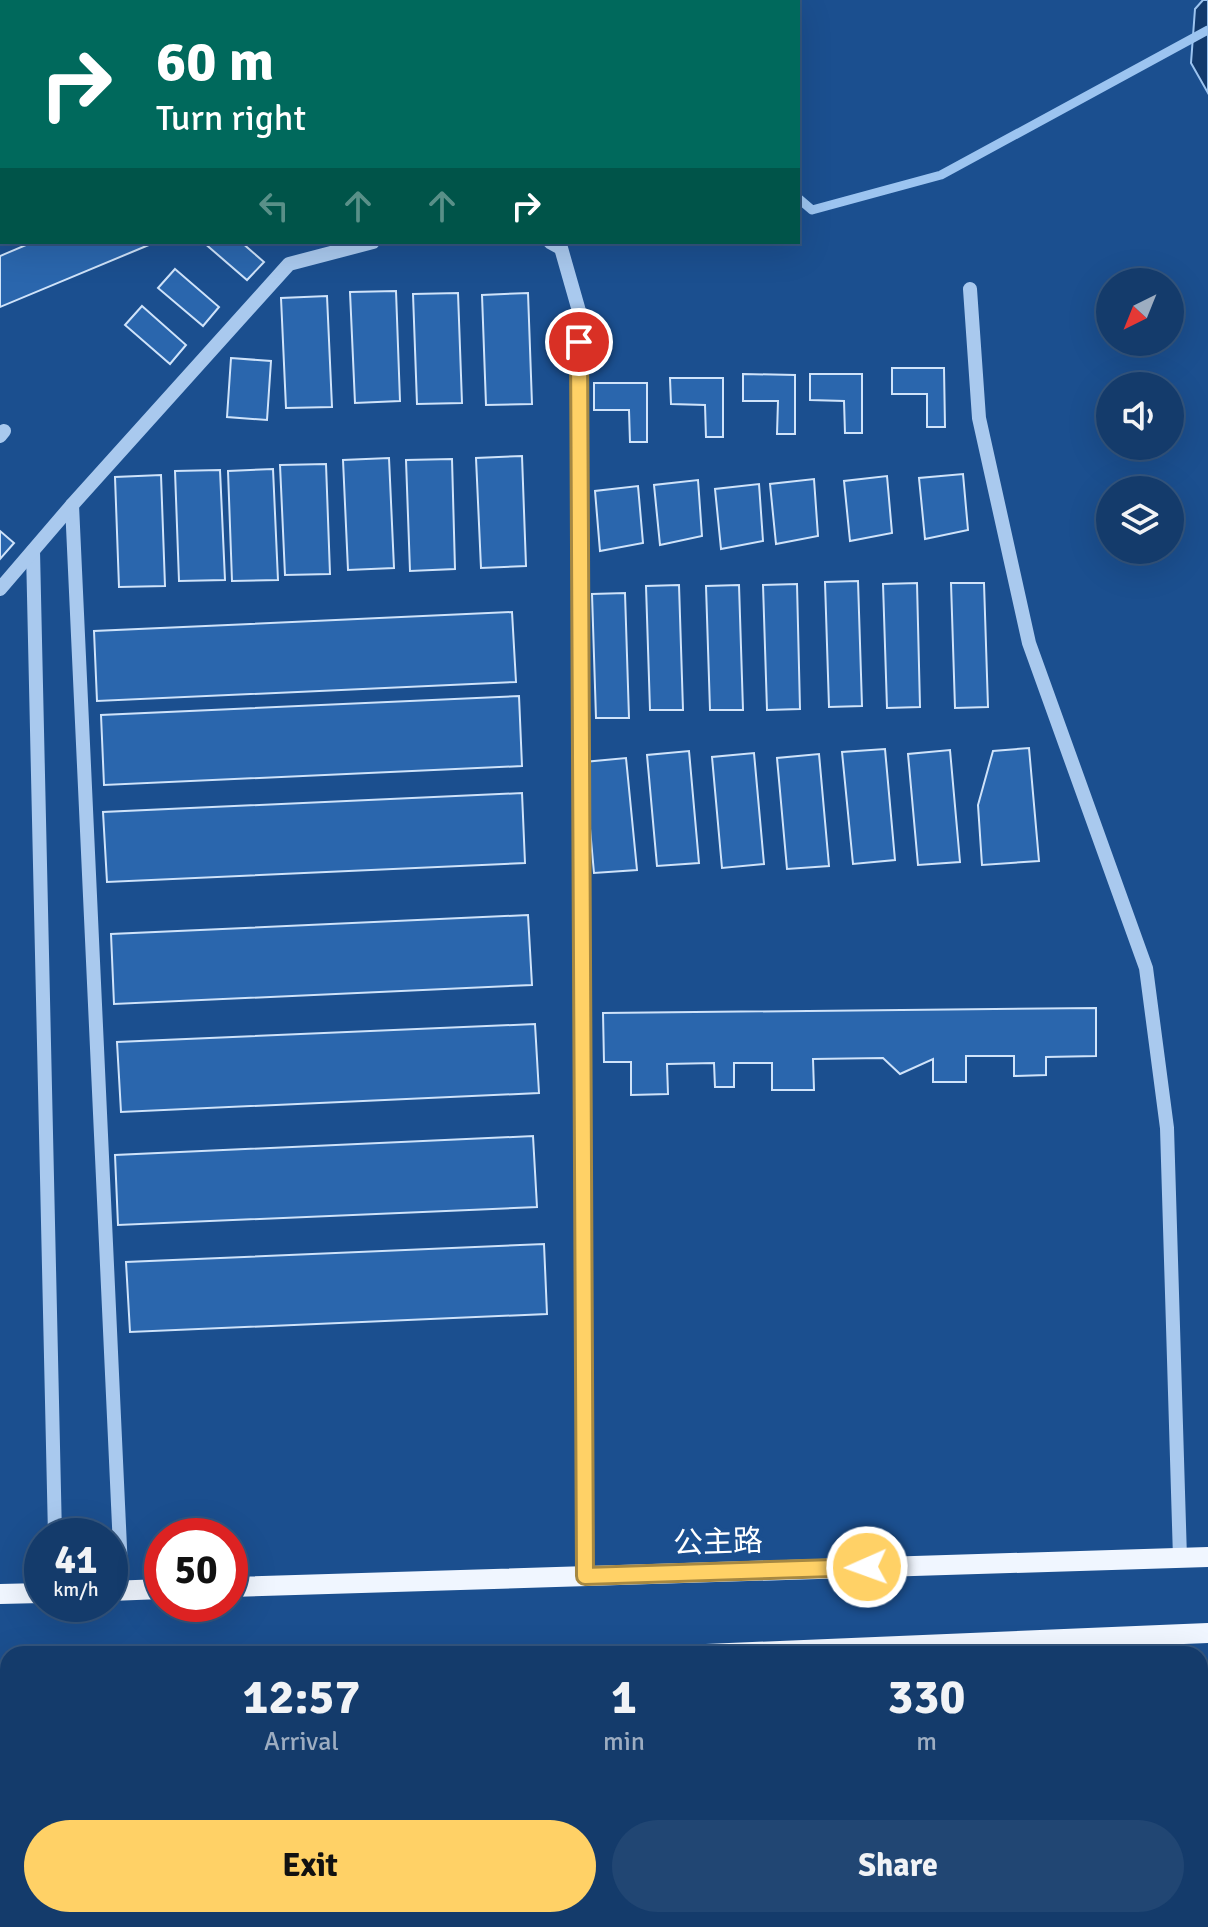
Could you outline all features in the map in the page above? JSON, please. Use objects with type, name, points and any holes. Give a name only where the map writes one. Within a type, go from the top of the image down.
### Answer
[{"type":"main road","name":"公主路","points":[[248,1586],[1208,1557]]},
{"type":"main road","points":[[0,1594],[24,1593]]},
{"type":"main road","points":[[982,1646],[1208,1633]]},
{"type":"street","points":[[0,589],[289,264],[365,244]]},
{"type":"street","points":[[554,244],[561,248],[579,311],[585,1576]]},
{"type":"street","points":[[970,289],[979,418],[1029,643],[1146,968],[1167,1128],[1180,1558]]},
{"type":"street","points":[[72,505],[113,1518]]},
{"type":"street","points":[[33,551],[55,1518]]},
{"type":"water","points":[[1203,0],[1208,0],[1208,93],[1191,63],[1195,9]]},
{"type":"building","points":[[28,244],[151,244],[0,307],[0,256]]},
{"type":"building","points":[[205,244],[243,244],[264,262],[247,280]]},
{"type":"building","points":[[175,269],[219,307],[203,326],[158,288]]},
{"type":"building","points":[[396,291],[400,401],[355,403],[350,292]]},
{"type":"building","points":[[458,293],[462,403],[417,404],[413,294]]},
{"type":"building","points":[[528,293],[532,404],[486,405],[482,295]]},
{"type":"building","points":[[327,296],[332,407],[286,408],[281,298]]},
{"type":"building","points":[[142,306],[186,345],[170,364],[125,325]]},
{"type":"building","points":[[231,358],[271,361],[267,420],[227,417]]},
{"type":"building","points":[[892,368],[944,368],[945,427],[927,427],[927,394],[892,394]]},
{"type":"building","points":[[743,374],[795,375],[795,434],[777,434],[778,401],[743,401]]},
{"type":"building","points":[[810,374],[862,374],[862,433],[845,433],[844,401],[810,400]]},
{"type":"building","points":[[670,378],[723,378],[723,437],[706,437],[705,405],[671,404]]},
{"type":"building","points":[[594,383],[647,383],[647,442],[630,442],[629,410],[594,410]]},
{"type":"building","points":[[522,456],[526,566],[481,568],[476,458]]},
{"type":"building","points":[[389,458],[394,568],[348,570],[343,460]]},
{"type":"building","points":[[452,459],[455,569],[410,571],[406,460]]},
{"type":"building","points":[[326,464],[330,574],[285,575],[280,465]]},
{"type":"building","points":[[273,469],[278,580],[232,581],[228,471]]},
{"type":"building","points":[[220,470],[225,580],[179,581],[175,471]]},
{"type":"building","points":[[963,474],[968,530],[925,539],[919,478]]},
{"type":"building","points":[[161,475],[165,586],[119,587],[115,477]]},
{"type":"building","points":[[887,476],[892,533],[850,541],[844,481]]},
{"type":"building","points":[[814,479],[818,536],[776,544],[770,484]]},
{"type":"building","points":[[698,480],[702,536],[660,545],[654,485]]},
{"type":"building","points":[[759,484],[763,541],[721,549],[715,489]]},
{"type":"building","points":[[638,486],[643,543],[600,551],[595,491]]},
{"type":"building","points":[[0,531],[14,543],[0,559]]},
{"type":"building","points":[[858,581],[862,706],[829,707],[825,582]]},
{"type":"building","points":[[917,583],[920,707],[887,708],[883,584]]},
{"type":"building","points":[[951,583],[984,583],[988,707],[955,708]]},
{"type":"building","points":[[797,584],[800,709],[767,710],[763,585]]},
{"type":"building","points":[[679,585],[683,710],[650,710],[646,586]]},
{"type":"building","points":[[739,585],[743,710],[710,710],[706,586]]},
{"type":"building","points":[[625,593],[629,718],[596,718],[592,594]]},
{"type":"building","points":[[512,612],[516,682],[97,701],[94,631]]},
{"type":"building","points":[[519,696],[522,766],[104,785],[101,715]]},
{"type":"building","points":[[1029,748],[1039,861],[982,865],[978,805],[993,751]]},
{"type":"building","points":[[885,749],[895,860],[853,864],[842,752]]},
{"type":"building","points":[[950,750],[960,862],[918,865],[908,754]]},
{"type":"building","points":[[689,751],[699,863],[657,866],[647,755]]},
{"type":"building","points":[[754,753],[764,864],[722,868],[712,757]]},
{"type":"building","points":[[819,754],[829,866],[787,869],[777,758]]},
{"type":"building","points":[[626,758],[637,870],[594,873],[584,762]]},
{"type":"building","points":[[522,793],[525,863],[107,882],[103,812]]},
{"type":"building","points":[[528,915],[532,985],[114,1004],[111,934]]},
{"type":"building","points":[[1096,1008],[1096,1056],[1046,1057],[1046,1075],[1014,1076],[1014,1056],[966,1056],[966,1082],[933,1082],[933,1059],[900,1074],[883,1058],[813,1059],[814,1090],[772,1090],[772,1063],[734,1063],[734,1087],[715,1087],[714,1063],[667,1064],[668,1094],[631,1095],[631,1062],[604,1062],[603,1013]]},
{"type":"building","points":[[535,1024],[539,1093],[121,1112],[117,1042]]},
{"type":"building","points":[[533,1136],[537,1207],[118,1225],[115,1155]]},
{"type":"building","points":[[544,1244],[547,1314],[130,1332],[126,1262]]},
{"type":"waterway","points":[[800,200],[812,210],[941,175],[1208,30]]},
{"type":"route","points":[[579,342],[585,1576],[867,1567]]}]
